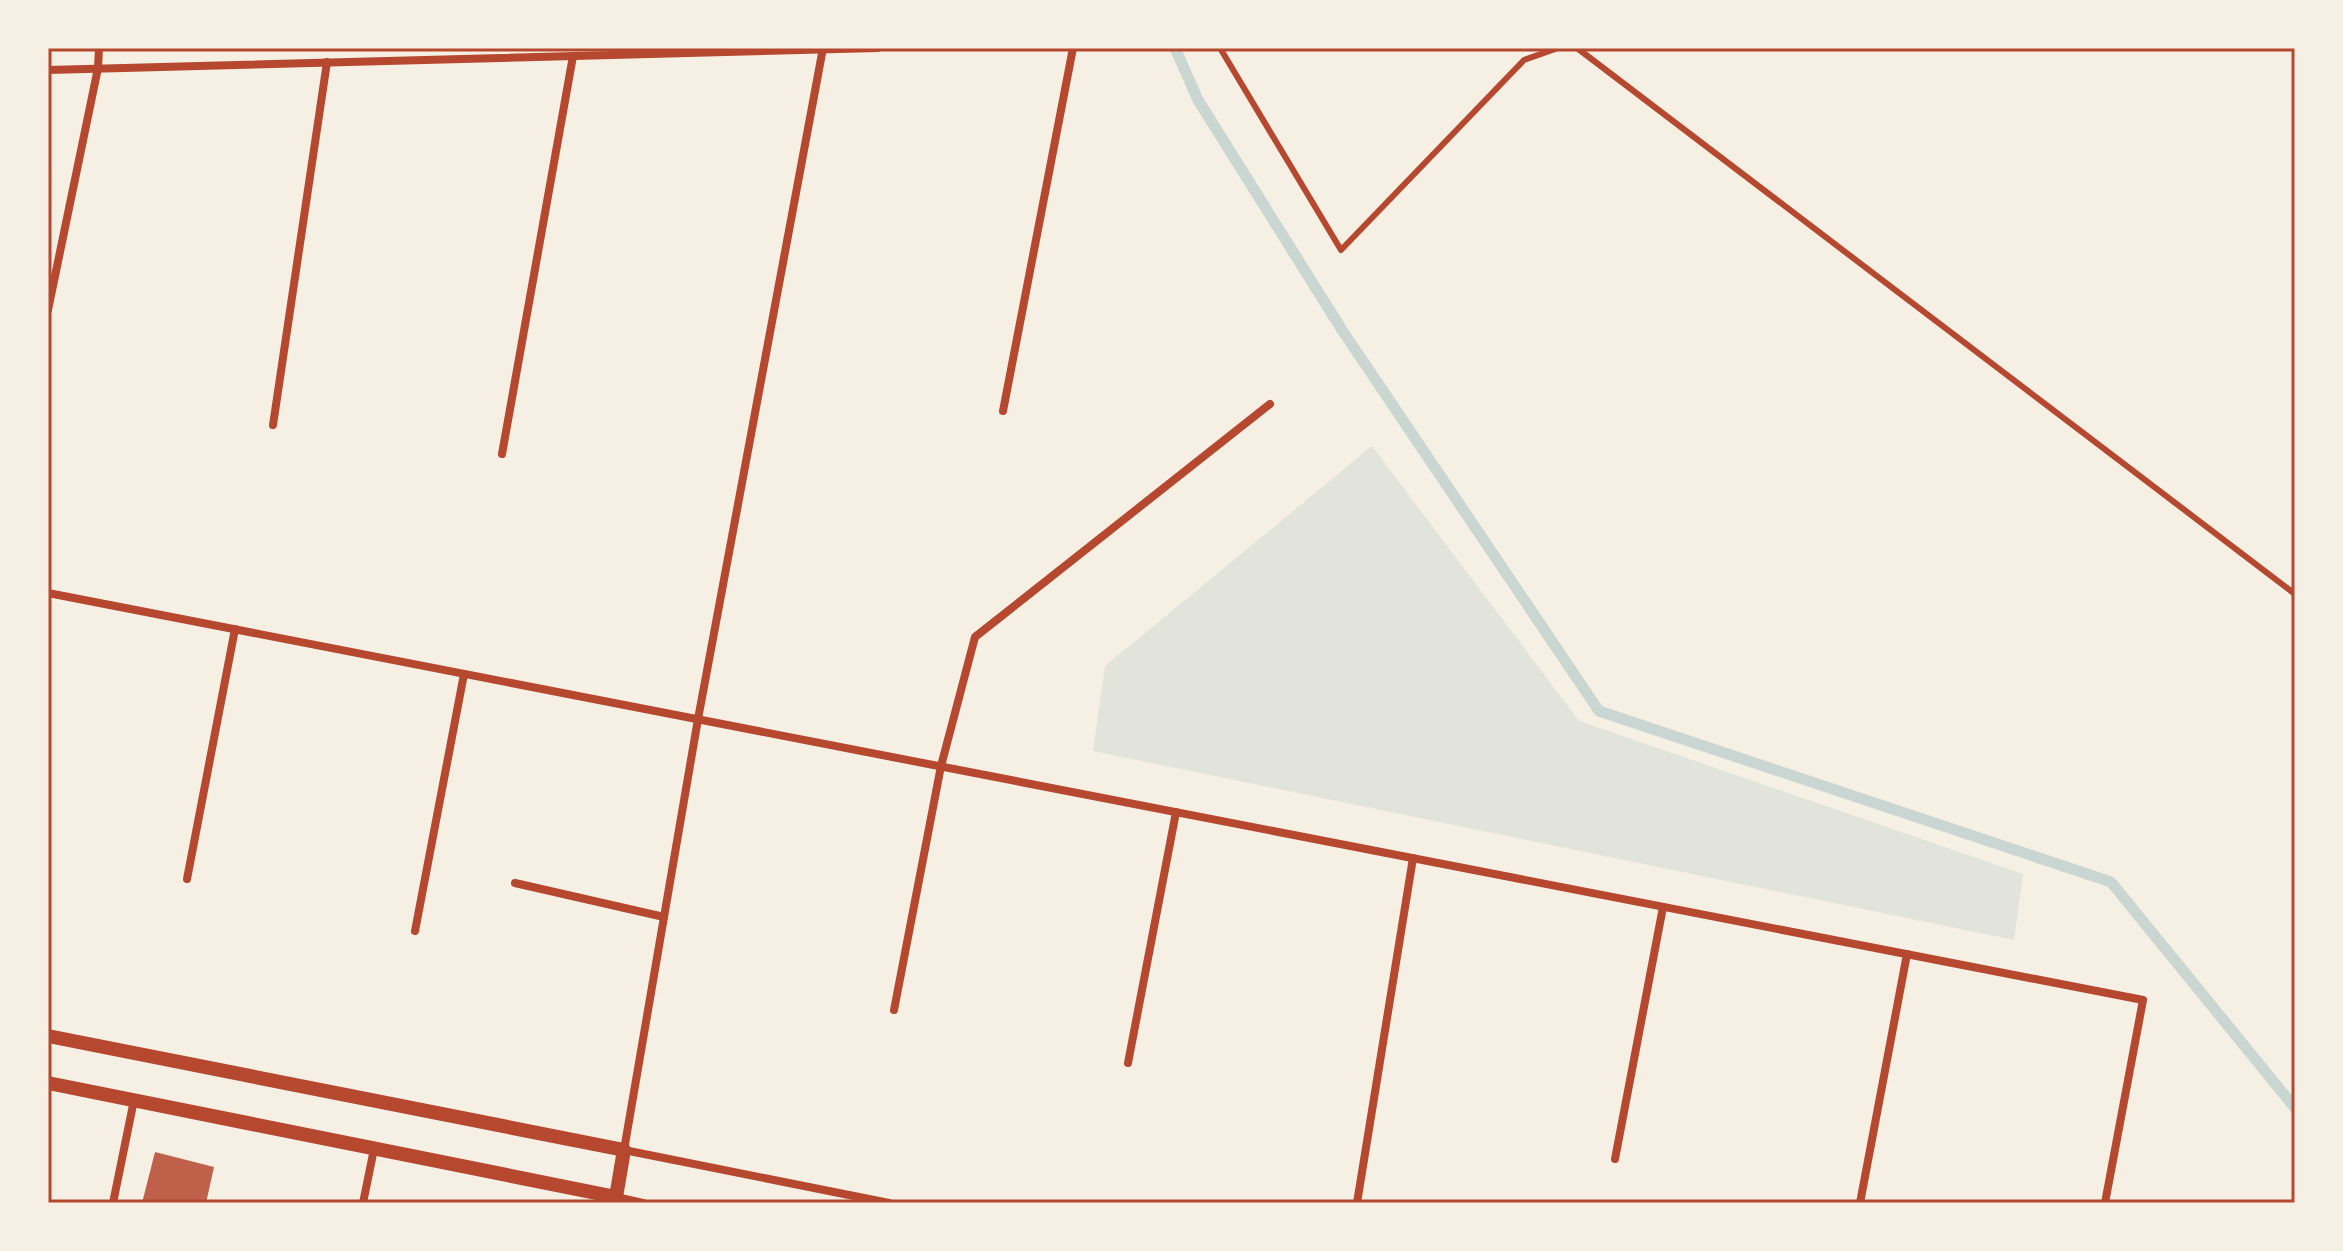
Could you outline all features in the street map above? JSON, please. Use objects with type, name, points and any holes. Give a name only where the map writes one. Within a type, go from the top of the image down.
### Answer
[{"type":"street","points":[[48,310],[98,68],[99,48]]},
{"type":"street","points":[[48,70],[878,48]]},
{"type":"street","points":[[1003,411],[1073,48]]},
{"type":"street","points":[[615,1200],[698,719],[823,49]]},
{"type":"street","points":[[502,454],[573,56]]},
{"type":"street","points":[[273,425],[327,62]]},
{"type":"street","points":[[894,1010],[941,766],[975,637],[1270,404]]},
{"type":"street","points":[[48,593],[2143,1000],[2105,1203]]},
{"type":"street","points":[[187,879],[235,629]]},
{"type":"street","points":[[415,931],[464,674]]},
{"type":"street","points":[[1128,1063],[1176,812]]},
{"type":"street","points":[[1357,1203],[1413,858]]},
{"type":"street","points":[[515,883],[664,917]]},
{"type":"street","points":[[1615,1159],[1663,907]]},
{"type":"street","points":[[1860,1203],[1907,954]]},
{"type":"street","points":[[48,1036],[889,1203]]},
{"type":"street","points":[[48,1083],[615,1200],[643,1203]]},
{"type":"street","points":[[113,1203],[134,1100]]},
{"type":"street","points":[[363,1203],[374,1149]]},
{"type":"lane","points":[[1220,48],[1341,250],[1524,60],[1558,48]]},
{"type":"lane","points":[[1577,48],[2295,594]]},
{"type":"shaded area","points":[[1372,446],[1579,721],[2023,874],[2014,940],[1093,751],[1105,666]]},
{"type":"building","points":[[155,1152],[214,1167],[206,1203],[142,1203]]},
{"type":"waterway","points":[[1175,48],[1198,100],[1342,330],[1599,711],[2111,882],[2295,1108]]}]
